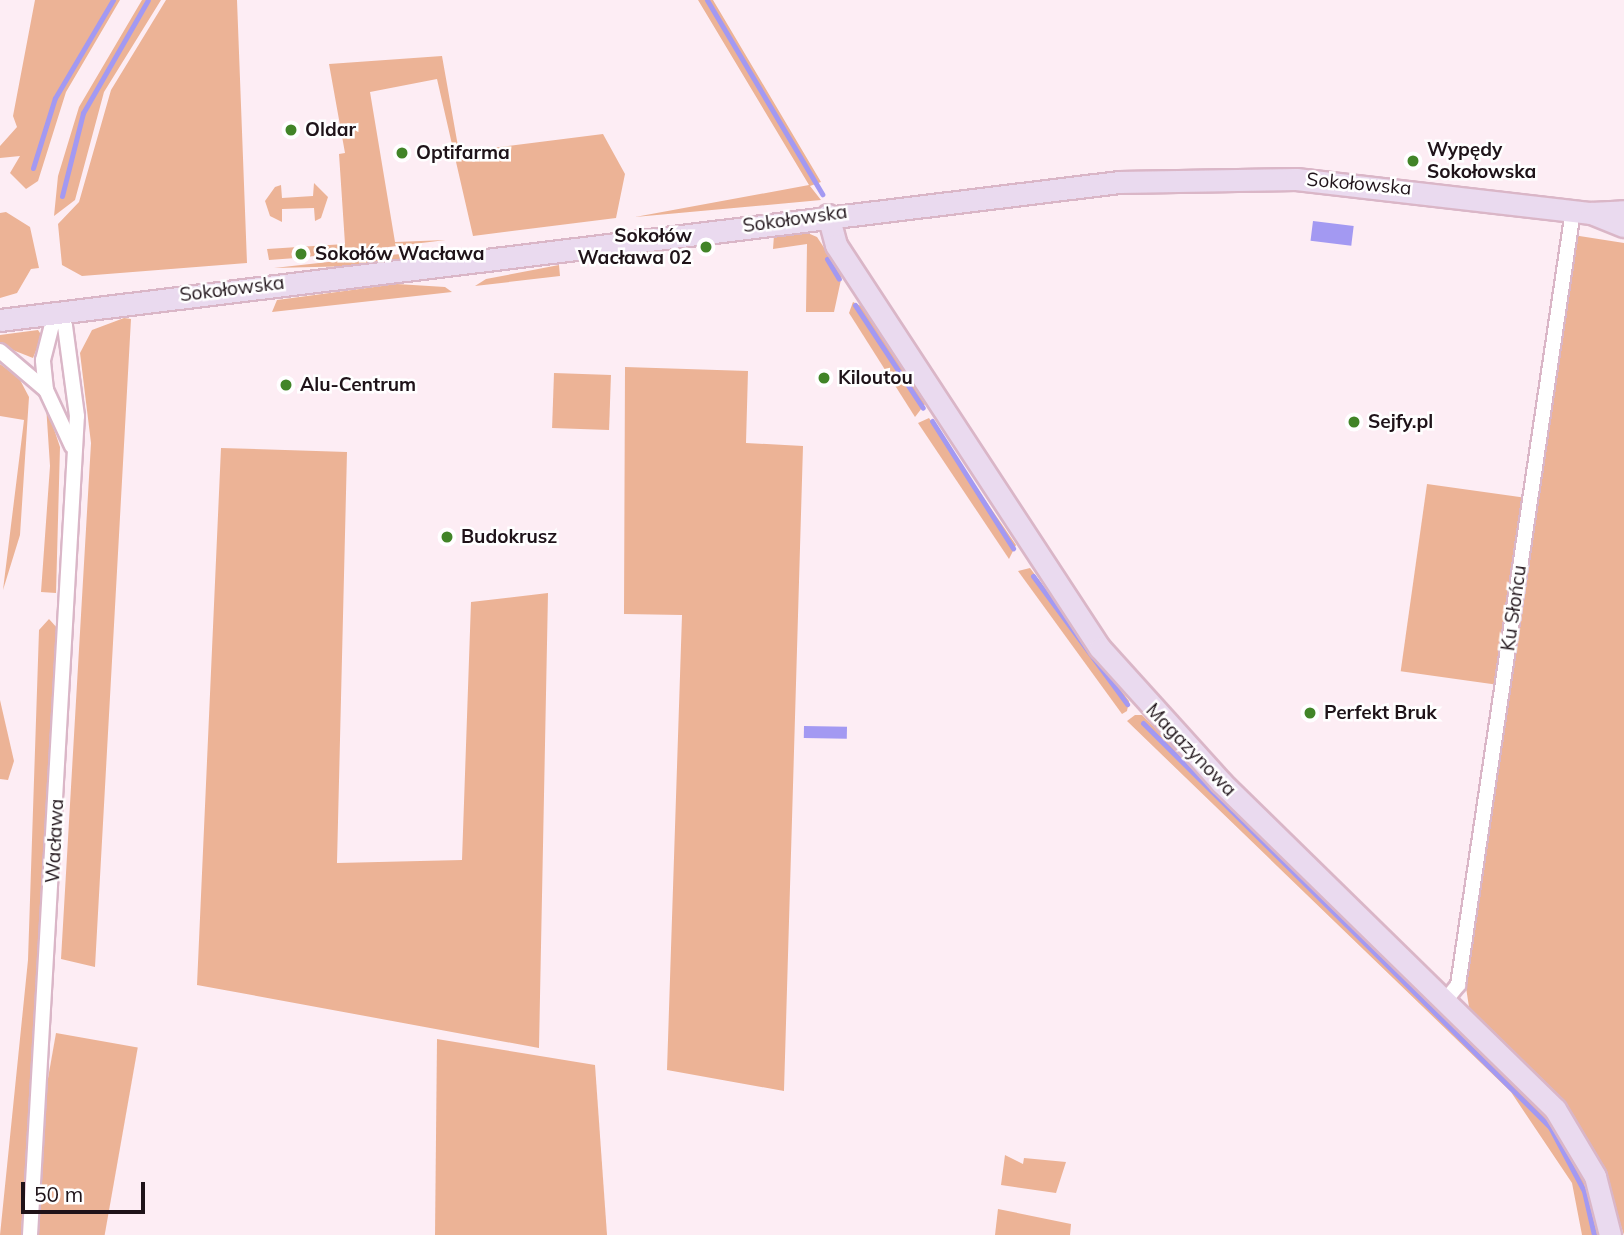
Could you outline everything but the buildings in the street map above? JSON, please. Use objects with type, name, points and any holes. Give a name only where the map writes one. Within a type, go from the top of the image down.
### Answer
[{"type":"street","name":"Sokołowska","points":[[0,320],[1091,184],[1223,177],[1385,186],[1582,212],[1624,211]]},
{"type":"street","name":"Sokołowska","points":[[1582,212],[1624,226]]},
{"type":"street","name":"Ku Słońcu","points":[[1445,1001],[1458,985],[1582,212]]},
{"type":"street","name":"Magazynowa","points":[[828,215],[836,245],[1100,648],[1172,732],[1566,1124],[1595,1177],[1610,1235]]},
{"type":"street","name":"Wacława","points":[[55,313],[43,360],[46,390],[72,446]]},
{"type":"street","name":"Wacława","points":[[30,1235],[66,649],[72,446],[72,370],[65,326],[55,313]]},
{"type":"street","name":"Wacława","points":[[0,351],[46,390]]},
{"type":"shaded area","points":[[35,0],[120,0],[66,92],[38,181],[26,189],[10,173],[20,156],[0,158],[0,146],[17,127],[13,116]]},
{"type":"shaded area","points":[[142,0],[161,0],[104,92],[75,200],[54,216],[58,176],[79,107]]},
{"type":"shaded area","points":[[166,0],[237,0],[247,263],[82,276],[62,265],[58,224],[79,202],[111,90]]},
{"type":"shaded area","points":[[698,0],[713,0],[821,182],[810,186],[821,200],[635,217],[809,185]]},
{"type":"shaded area","points":[[442,56],[459,152],[603,134],[625,174],[616,218],[473,236],[437,79],[370,92],[395,242],[446,240],[306,257],[296,251],[296,258],[269,260],[267,249],[345,244],[339,154],[345,153],[329,64]]},
{"type":"shaded area","points":[[314,183],[328,197],[321,218],[315,221],[314,208],[282,209],[282,222],[270,216],[265,201],[275,187],[281,185],[282,198],[313,196]]},
{"type":"shaded area","points":[[6,212],[30,227],[39,268],[31,269],[17,293],[0,298],[0,213]]},
{"type":"shaded area","points":[[1313,221],[1354,226],[1351,246],[1311,241]]},
{"type":"shaded area","points":[[803,231],[817,237],[842,275],[834,312],[806,312],[807,244],[773,249],[774,235]]},
{"type":"shaded area","points":[[1573,235],[1624,243],[1624,1235],[1601,1168],[1575,1120],[1469,1007],[1465,981]]},
{"type":"shaded area","points":[[445,249],[437,256],[355,266],[274,268]]},
{"type":"shaded area","points":[[559,265],[560,276],[475,286],[486,279]]},
{"type":"shaded area","points":[[397,284],[445,287],[452,292],[272,312],[277,300]]},
{"type":"shaded area","points":[[853,302],[863,307],[925,404],[915,417],[849,313]]},
{"type":"shaded area","points":[[124,318],[131,319],[95,967],[61,959],[91,443],[80,353],[92,330]]},
{"type":"shaded area","points":[[38,330],[42,336],[33,358],[0,345],[0,335]]},
{"type":"shaded area","points":[[0,364],[19,378],[29,397],[20,535],[3,590],[24,420],[0,416]]},
{"type":"shaded area","points":[[625,367],[748,371],[746,443],[803,446],[784,1091],[667,1070],[682,615],[624,614]]},
{"type":"shaded area","points":[[554,373],[611,375],[609,430],[552,428]]},
{"type":"shaded area","points":[[46,405],[60,447],[56,593],[41,592],[50,466]]},
{"type":"shaded area","points":[[929,418],[1016,545],[1009,559],[918,423]]},
{"type":"shaded area","points":[[221,448],[347,452],[337,863],[462,860],[471,602],[548,593],[539,1048],[197,985]]},
{"type":"shaded area","points":[[1427,484],[1525,498],[1499,685],[1401,671]]},
{"type":"shaded area","points":[[1030,568],[1129,701],[1127,711],[1122,714],[1018,571]]},
{"type":"shaded area","points":[[49,619],[58,629],[21,1235],[0,1235],[28,960],[39,630]]},
{"type":"shaded area","points":[[0,700],[14,761],[8,780],[0,779]]},
{"type":"shaded area","points":[[1135,715],[1142,715],[1550,1120],[1582,1175],[1598,1235],[1582,1235],[1572,1183],[1511,1092],[1127,721]]},
{"type":"shaded area","points":[[804,726],[847,727],[847,739],[804,738]]},
{"type":"shaded area","points":[[56,1033],[138,1047],[105,1235],[38,1235],[21,1232]]},
{"type":"shaded area","points":[[437,1039],[595,1065],[607,1235],[435,1235]]},
{"type":"shaded area","points":[[1005,1155],[1023,1164],[1024,1158],[1066,1162],[1056,1193],[1001,1185]]},
{"type":"shaded area","points":[[998,1209],[1071,1224],[1070,1235],[995,1235]]},
{"type":"waterway","points":[[33,168],[55,98],[113,0]]},
{"type":"waterway","points":[[62,196],[83,113],[148,0]]},
{"type":"waterway","points":[[707,0],[822,194]]},
{"type":"waterway","points":[[827,259],[839,279]]},
{"type":"waterway","points":[[855,305],[923,408]]},
{"type":"waterway","points":[[932,421],[1013,548]]},
{"type":"waterway","points":[[1033,576],[1127,704]]},
{"type":"waterway","points":[[1143,723],[1550,1127],[1584,1191],[1594,1235]]},
{"type":"place","name":"Oldar","points":[[291,130]]},
{"type":"place","name":"Optifarma","points":[[402,153]]},
{"type":"place","name":"Wypędy Sokołowska","points":[[1413,161]]},
{"type":"place","name":"Sokołów Wacława 02","points":[[706,247]]},
{"type":"place","name":"Sokołów Wacława","points":[[301,254]]},
{"type":"place","name":"Kiloutou","points":[[824,378]]},
{"type":"place","name":"Alu-Centrum","points":[[286,385]]},
{"type":"place","name":"Sejfy.pl","points":[[1354,422]]},
{"type":"place","name":"Budokrusz","points":[[447,537]]},
{"type":"place","name":"Perfekt Bruk","points":[[1310,713]]}]
